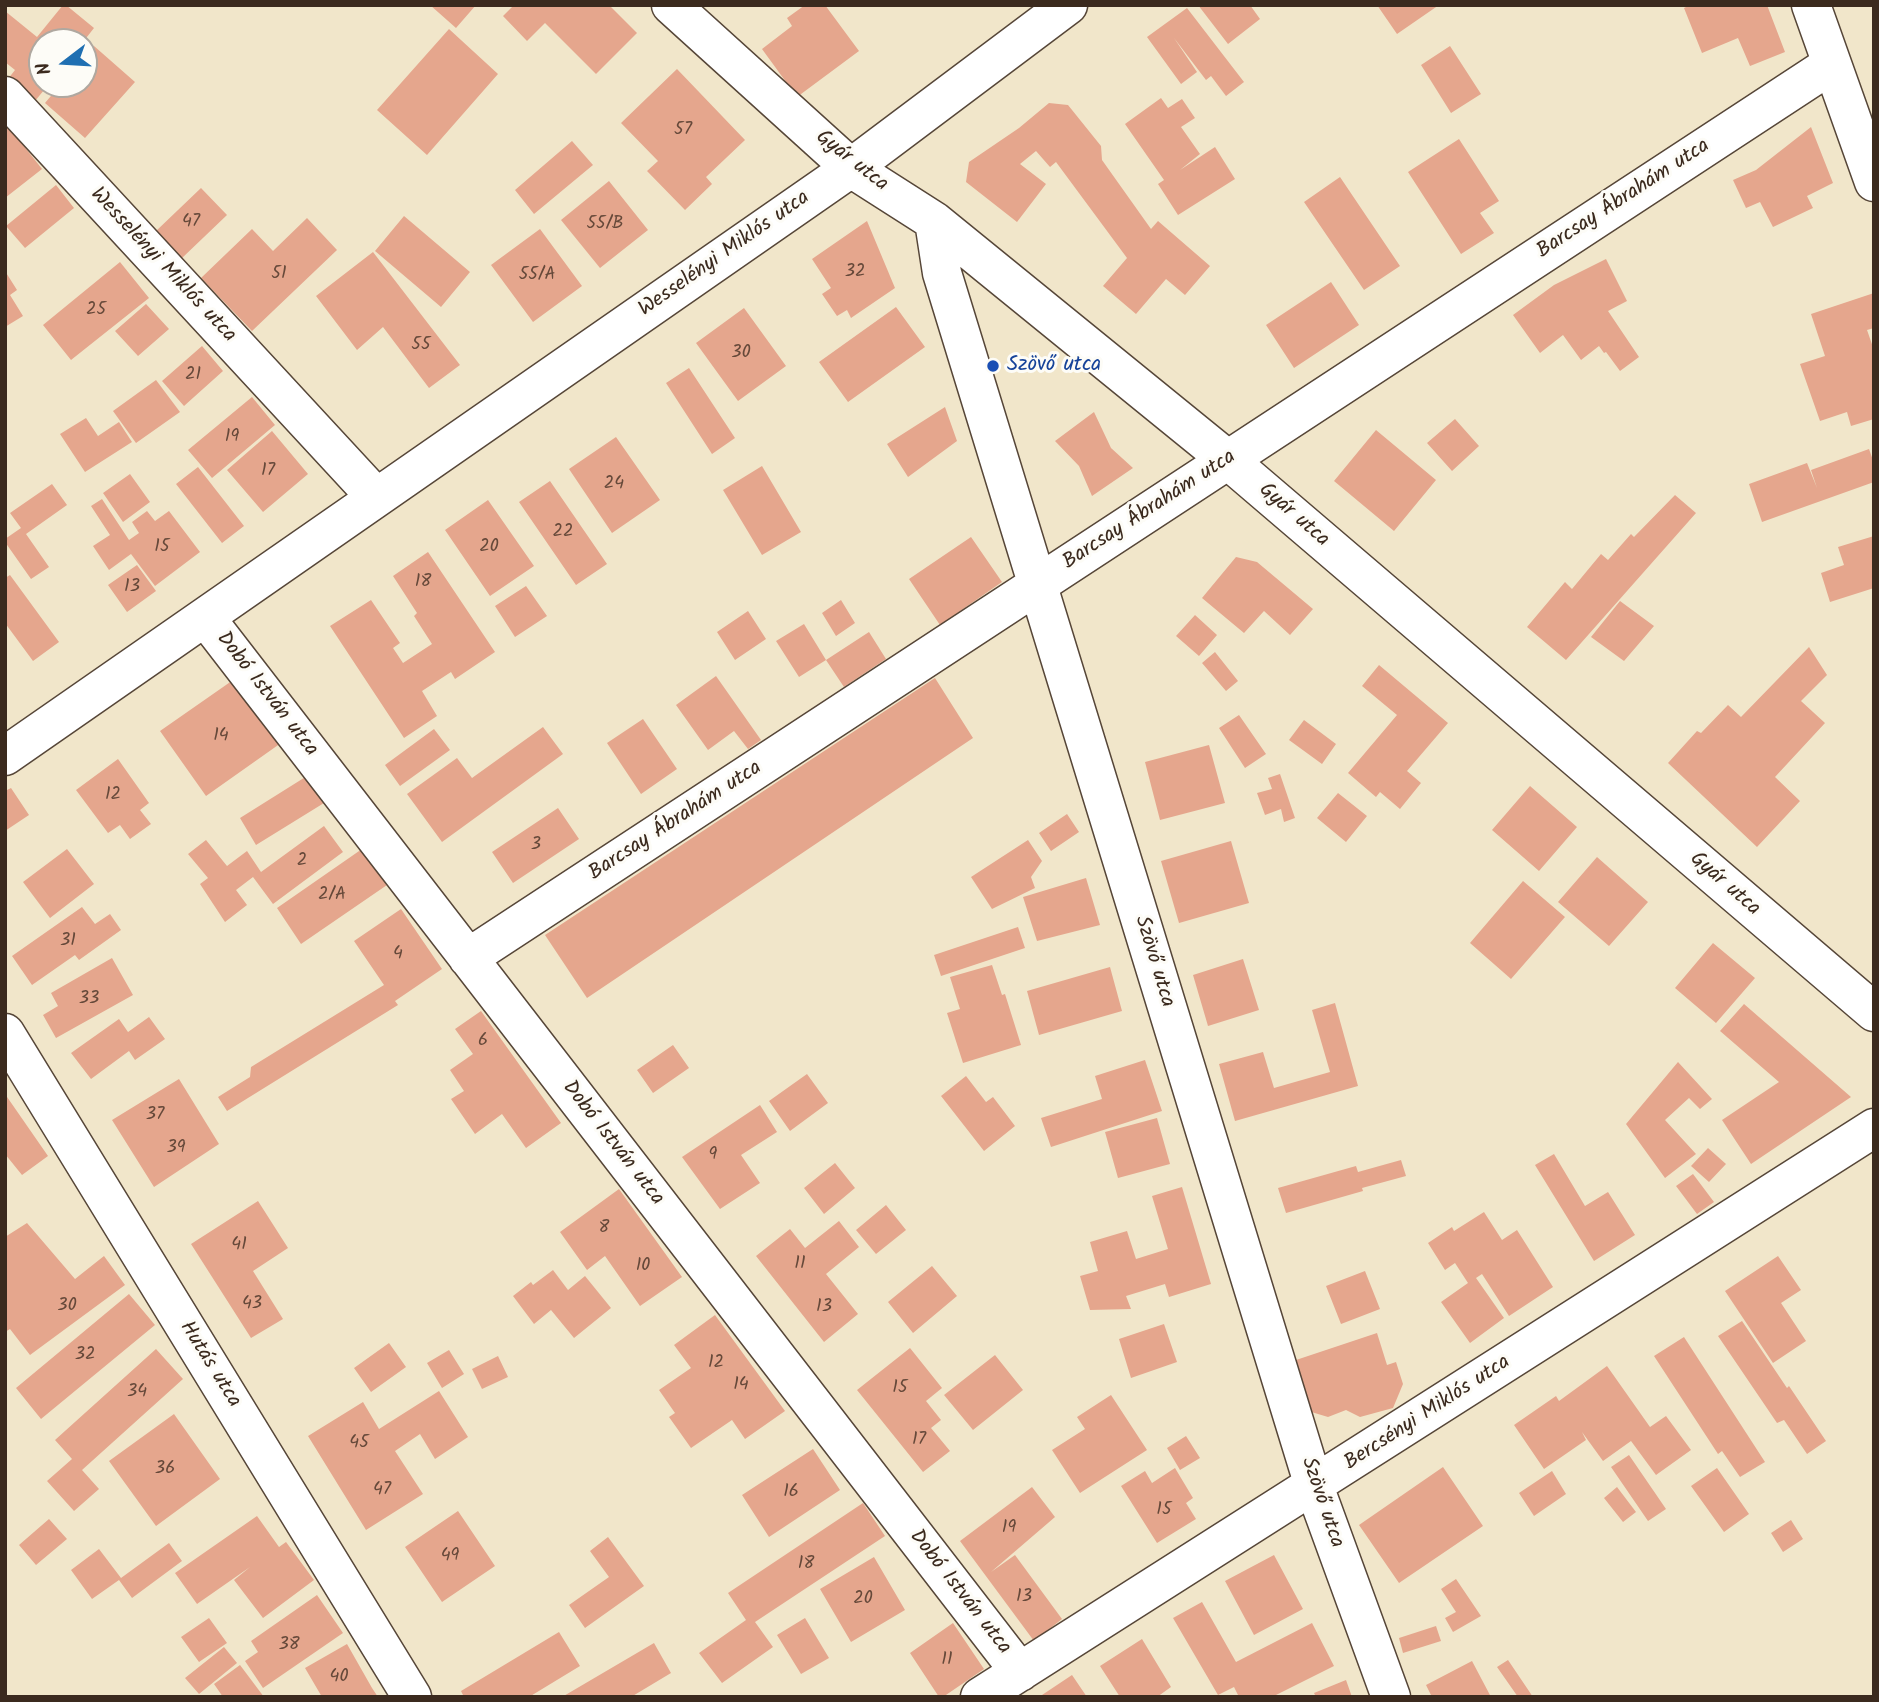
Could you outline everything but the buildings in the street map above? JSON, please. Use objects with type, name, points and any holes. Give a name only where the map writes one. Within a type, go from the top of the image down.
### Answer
[{"type":"street","name":"Gyár utca","points":[[671,5],[851,168],[934,221],[1227,460],[1874,1012]]},
{"type":"street","name":"Wesselényi Miklós utca","points":[[5,756],[851,168],[1068,5]]},
{"type":"street","points":[[1811,5],[1874,182]]},
{"type":"street","name":"Barcsay Ábrahám utca","points":[[468,958],[1832,64]]},
{"type":"street","name":"Wesselényi Miklós utca","points":[[5,96],[376,497]]},
{"type":"street","name":"Szövő utca","points":[[934,221],[942,273],[1314,1486],[1391,1697]]},
{"type":"street","name":"Dobó István utca","points":[[205,617],[1020,1672]]},
{"type":"street","name":"Hutás utca","points":[[5,1034],[412,1697]]},
{"type":"street","name":"Bercsényi Miklós utca","points":[[980,1697],[1874,1128]]},
{"type":"place","name":"Szövő utca","points":[[993,366]]}]
